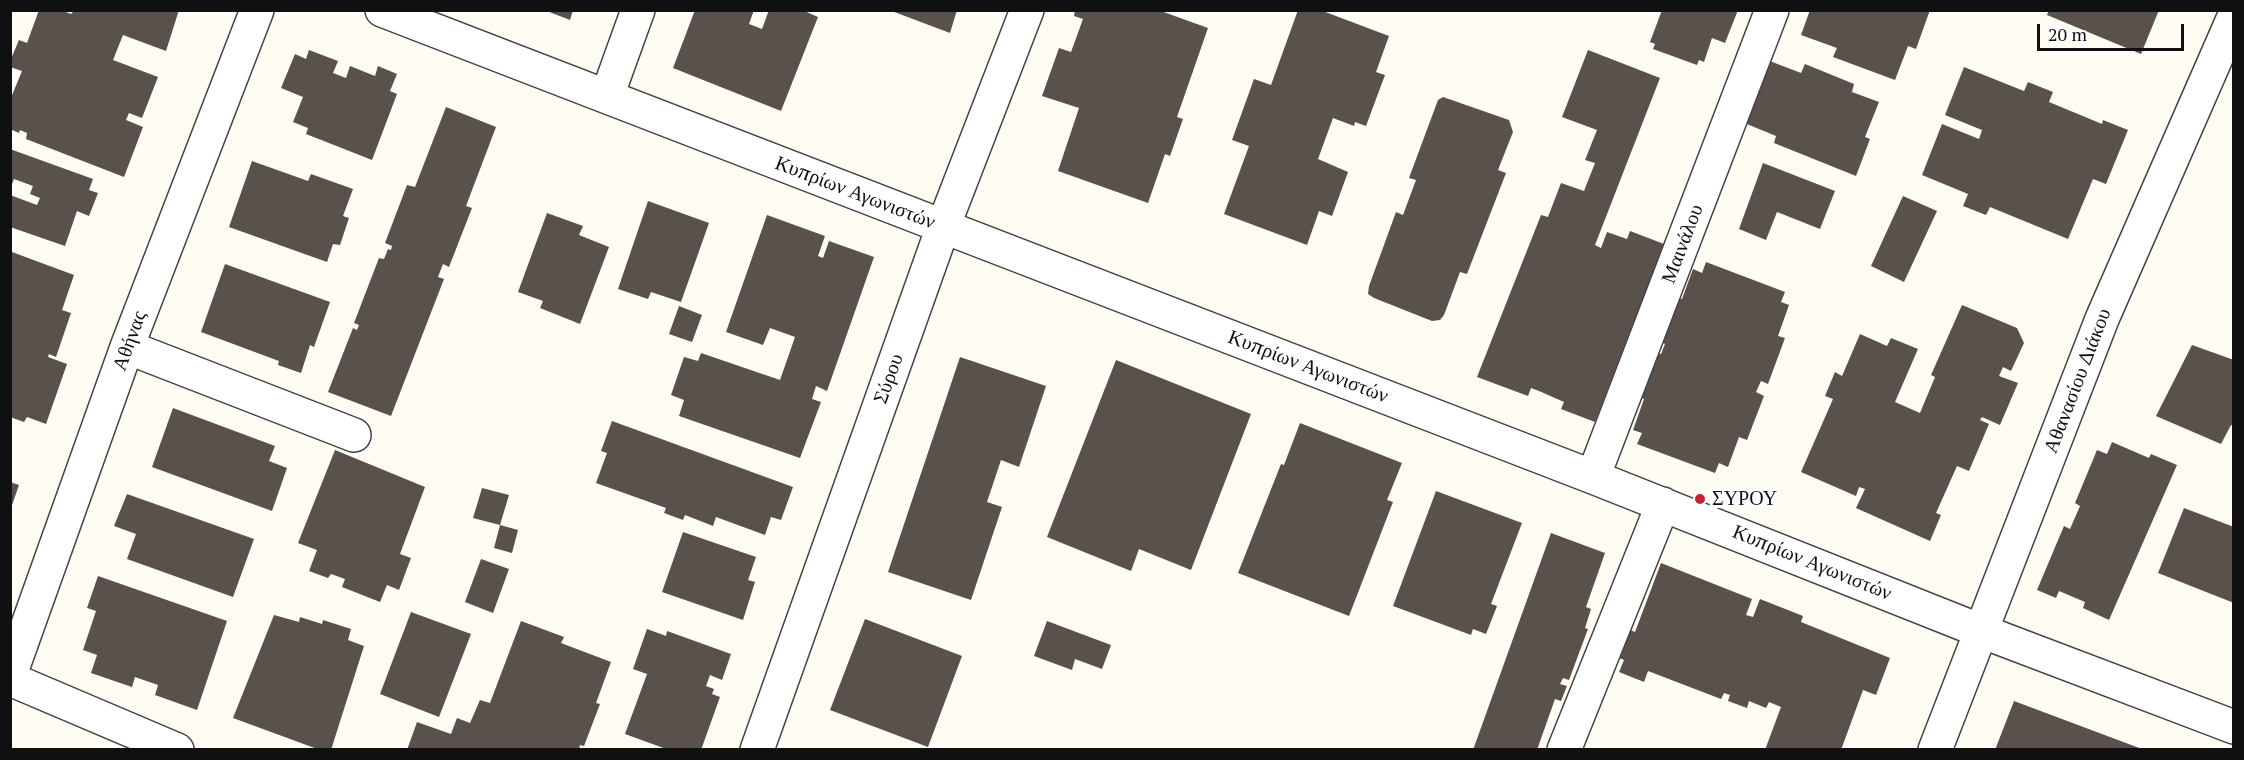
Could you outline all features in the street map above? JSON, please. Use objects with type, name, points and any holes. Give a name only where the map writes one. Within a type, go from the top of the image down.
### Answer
[{"type":"street","name":"Αθήνας","points":[[10,677],[127,347],[257,10]]},
{"type":"street","name":"Κυπρίων Αγωνιστών","points":[[382,10],[1663,504],[1981,631],[2234,727]]},
{"type":"street","points":[[607,96],[638,10]]},
{"type":"street","name":"Σύρου","points":[[757,750],[943,227],[1027,10]]},
{"type":"street","name":"Μαινάλου","points":[[1593,477],[1772,10]]},
{"type":"street","name":"Αθανασίου Διάκου","points":[[1935,750],[2102,319],[2234,17]]},
{"type":"street","points":[[127,347],[354,435]]},
{"type":"street","points":[[1564,750],[1663,504]]},
{"type":"street","points":[[10,677],[177,750]]},
{"type":"building","points":[[39,10],[61,10],[71,14],[75,10],[179,10],[166,51],[123,35],[113,60],[158,77],[142,118],[129,113],[126,120],[143,127],[124,177],[26,139],[27,133],[20,130],[19,133],[10,129],[10,100],[22,71],[10,67],[10,61],[19,40],[27,43]]},
{"type":"building","points":[[544,10],[573,10],[570,20]]},
{"type":"building","points":[[695,10],[754,10],[749,24],[762,29],[769,10],[802,10],[818,17],[781,111],[673,68]]},
{"type":"building","points":[[889,10],[957,10],[950,33]]},
{"type":"building","points":[[1075,10],[1158,10],[1208,28],[1177,117],[1183,119],[1170,156],[1165,154],[1148,203],[1058,171],[1079,108],[1042,96],[1059,48],[1071,52],[1083,19],[1074,16]]},
{"type":"building","points":[[1298,10],[1320,10],[1389,36],[1376,72],[1385,75],[1366,126],[1355,122],[1354,126],[1333,118],[1318,159],[1348,172],[1332,216],[1319,211],[1307,245],[1224,214],[1249,146],[1232,140],[1254,79],[1271,85]]},
{"type":"building","points":[[1662,10],[1738,10],[1725,43],[1712,38],[1704,62],[1699,60],[1697,65],[1653,49],[1655,44],[1650,42]]},
{"type":"building","points":[[1810,10],[1930,10],[1916,49],[1908,46],[1895,80],[1833,57],[1837,48],[1801,35]]},
{"type":"building","points":[[2049,10],[2159,10],[2141,54],[2047,15]]},
{"type":"building","points":[[309,50],[338,61],[333,73],[346,78],[350,66],[375,76],[378,66],[397,74],[390,91],[397,94],[372,160],[306,134],[308,128],[293,122],[303,97],[281,88],[295,54],[306,59]]},
{"type":"building","points":[[1588,50],[1660,78],[1595,245],[1601,248],[1607,232],[1627,239],[1630,231],[1664,244],[1595,422],[1561,409],[1564,402],[1539,391],[1531,388],[1528,396],[1477,377],[1541,215],[1548,217],[1561,183],[1584,191],[1595,163],[1585,160],[1597,130],[1562,117]]},
{"type":"building","points":[[1767,60],[1801,73],[1805,64],[1854,84],[1852,92],[1879,102],[1865,137],[1870,139],[1856,176],[1774,143],[1776,136],[1742,122]]},
{"type":"building","points":[[1964,67],[2024,91],[2028,82],[2053,92],[2049,102],[2102,124],[2103,120],[2128,130],[2106,184],[2093,179],[2068,239],[1990,207],[1986,215],[1963,206],[1968,194],[1922,175],[1942,124],[1979,139],[1982,130],[1945,115]]},
{"type":"building","points":[[1443,97],[1509,120],[1513,132],[1498,170],[1506,173],[1467,274],[1460,272],[1444,315],[1440,320],[1432,321],[1368,294],[1396,212],[1403,215],[1416,180],[1409,178],[1438,100]]},
{"type":"building","points":[[446,107],[496,127],[466,206],[472,208],[449,267],[443,264],[438,277],[444,279],[391,416],[328,392],[353,328],[357,330],[359,325],[354,323],[379,258],[384,259],[388,249],[391,250],[392,246],[385,243],[407,185],[415,187]]},
{"type":"building","points":[[10,149],[93,179],[89,190],[98,193],[89,216],[77,211],[65,246],[10,227],[10,195],[37,205],[40,198],[30,194],[33,186],[14,179],[10,189]]},
{"type":"building","points":[[252,161],[308,181],[311,174],[353,189],[343,216],[349,218],[340,245],[333,244],[327,262],[229,227]]},
{"type":"building","points":[[1763,163],[1835,191],[1820,229],[1777,212],[1766,240],[1739,229]]},
{"type":"building","points":[[1903,196],[1937,211],[1904,282],[1871,266]]},
{"type":"building","points":[[648,201],[709,223],[681,302],[651,292],[648,299],[618,289]]},
{"type":"building","points":[[547,213],[583,226],[579,235],[609,247],[580,324],[540,308],[543,301],[518,292]]},
{"type":"building","points":[[767,215],[825,236],[818,256],[823,258],[829,241],[874,257],[827,391],[816,386],[812,399],[821,402],[800,458],[679,416],[684,400],[671,395],[684,357],[698,361],[701,353],[780,380],[795,337],[770,328],[763,345],[726,332]]},
{"type":"building","points":[[12,252],[74,275],[62,310],[71,313],[56,357],[49,354],[48,357],[67,364],[46,424],[27,417],[24,422],[10,417]]},
{"type":"building","points":[[1706,262],[1785,292],[1781,302],[1789,305],[1778,336],[1785,338],[1768,384],[1761,381],[1756,392],[1764,396],[1747,440],[1739,437],[1728,467],[1719,463],[1715,473],[1637,444],[1642,433],[1633,430],[1644,399],[1637,396],[1654,352],[1661,354],[1665,344],[1659,341],[1675,297],[1682,299],[1693,269],[1702,273]]},
{"type":"building","points":[[225,264],[330,302],[314,347],[310,345],[301,373],[278,365],[279,361],[201,332]]},
{"type":"building","points":[[1962,305],[2017,328],[2024,343],[2011,371],[2003,367],[1999,376],[2018,383],[2000,425],[1982,417],[1980,420],[1989,424],[1969,471],[1957,466],[1936,513],[1941,515],[1930,541],[1856,508],[1865,489],[1859,487],[1856,496],[1801,472],[1833,399],[1825,396],[1835,372],[1842,376],[1860,334],[1887,346],[1891,338],[1918,349],[1895,402],[1920,413],[1935,377],[1931,375]]},
{"type":"building","points":[[679,306],[702,315],[692,342],[669,334]]},
{"type":"building","points":[[2192,345],[2234,360],[2234,426],[2231,425],[2221,444],[2156,416]]},
{"type":"building","points":[[960,357],[1046,386],[1019,467],[1001,460],[987,502],[1002,507],[971,600],[888,572]]},
{"type":"building","points":[[1116,360],[1251,414],[1191,570],[1139,549],[1131,571],[1047,537]]},
{"type":"building","points":[[173,408],[275,446],[269,461],[287,468],[272,511],[152,467]]},
{"type":"building","points":[[612,421],[793,487],[781,520],[771,517],[765,535],[716,517],[713,526],[685,515],[683,520],[664,513],[666,508],[596,483],[607,453],[601,451]]},
{"type":"building","points":[[1300,423],[1402,463],[1387,500],[1393,502],[1349,616],[1238,573],[1281,464],[1284,465]]},
{"type":"building","points":[[2112,442],[2149,458],[2151,454],[2177,465],[2109,620],[2083,608],[2085,602],[2059,591],[2056,598],[2037,590],[2064,526],[2070,529],[2080,506],[2075,503],[2097,450],[2107,454]]},
{"type":"building","points":[[335,450],[425,487],[400,554],[411,558],[399,590],[387,585],[380,602],[342,587],[345,579],[331,574],[328,578],[309,571],[317,550],[298,543]]},
{"type":"building","points":[[10,482],[19,485],[11,508],[10,508]]},
{"type":"building","points":[[482,488],[509,495],[500,525],[473,518]]},
{"type":"building","points":[[1436,491],[1522,523],[1491,604],[1497,606],[1486,634],[1473,629],[1471,635],[1393,606]]},
{"type":"building","points":[[127,494],[254,539],[233,597],[127,559],[136,534],[114,526]]},
{"type":"building","points":[[2184,508],[2234,527],[2234,603],[2158,573]]},
{"type":"building","points":[[500,525],[518,530],[512,553],[494,548]]},
{"type":"building","points":[[683,532],[756,557],[748,580],[755,582],[743,620],[662,592]]},
{"type":"building","points":[[1551,533],[1605,553],[1586,607],[1591,609],[1585,628],[1588,629],[1569,680],[1563,678],[1560,684],[1567,686],[1561,701],[1555,699],[1537,750],[1473,750]]},
{"type":"building","points":[[481,559],[509,569],[493,613],[465,602]]},
{"type":"building","points":[[1661,563],[1752,599],[1746,615],[1753,617],[1760,599],[1803,616],[1801,622],[1890,658],[1876,695],[1863,690],[1841,750],[1765,750],[1781,707],[1769,702],[1766,708],[1749,701],[1747,708],[1728,701],[1730,695],[1724,693],[1721,699],[1648,671],[1644,682],[1619,672],[1624,660],[1617,657],[1628,629],[1635,632]]},
{"type":"building","points":[[98,576],[227,621],[197,710],[155,695],[158,685],[135,677],[132,687],[91,673],[97,655],[83,650],[96,611],[87,608]]},
{"type":"building","points":[[411,612],[471,634],[439,717],[380,694]]},
{"type":"building","points":[[274,615],[299,622],[300,617],[322,624],[323,620],[351,629],[348,640],[364,646],[331,750],[320,750],[233,718]]},
{"type":"building","points":[[865,619],[962,656],[928,747],[830,710]]},
{"type":"building","points":[[521,621],[564,637],[561,643],[611,662],[596,703],[600,704],[584,746],[580,745],[579,750],[407,750],[417,722],[451,734],[457,718],[470,723],[480,700],[490,703]]},
{"type":"building","points":[[1047,621],[1111,645],[1102,669],[1075,659],[1072,670],[1034,656]]},
{"type":"building","points":[[647,629],[666,636],[667,631],[731,654],[722,680],[710,675],[706,686],[714,689],[712,694],[720,697],[701,750],[669,750],[625,734],[647,674],[633,669]]},
{"type":"building","points":[[2014,701],[2142,749],[2142,750],[1995,750]]},
{"type":"place","name":"ΣΥΡΟΥ","points":[[1700,499]]}]
